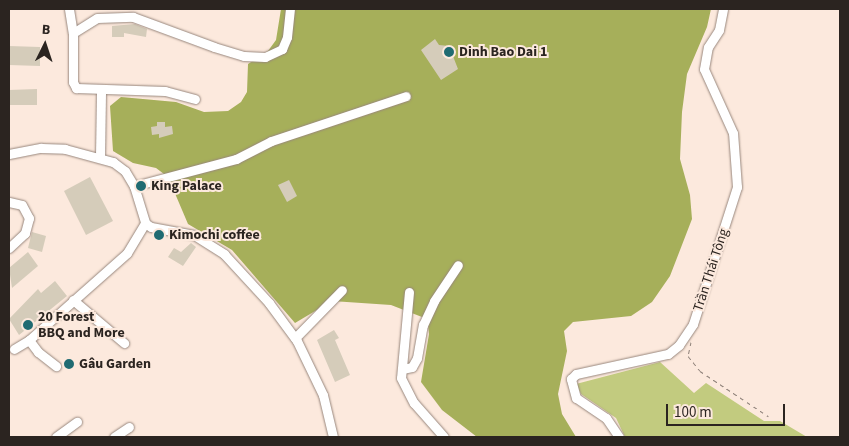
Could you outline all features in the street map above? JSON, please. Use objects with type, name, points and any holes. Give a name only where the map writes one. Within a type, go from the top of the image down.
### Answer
[{"type":"street","points":[[69,9],[73,33],[73,82],[76,88],[165,91],[196,99]]},
{"type":"street","points":[[73,33],[97,18],[133,17],[214,48],[244,56],[265,57],[276,54],[284,45],[290,9]]},
{"type":"street","name":"Trần Thái Tông","points":[[619,437],[606,418],[576,398],[571,379],[576,374],[668,354],[679,345],[693,324],[737,187],[733,132],[706,79],[704,68],[708,47],[719,30],[723,9]]},
{"type":"street","points":[[100,157],[101,90]]},
{"type":"street","points":[[134,186],[236,158],[271,141],[406,96]]},
{"type":"street","points":[[9,154],[41,148],[65,149],[100,157],[125,171],[134,186],[144,223],[127,253],[29,340],[14,349]]},
{"type":"street","points":[[9,202],[22,205],[28,218],[25,233],[9,248]]},
{"type":"street","points":[[144,223],[152,227],[194,235],[212,244],[243,271],[295,338],[323,395],[334,437]]},
{"type":"street","points":[[402,370],[412,367],[423,325],[434,301],[458,266]]},
{"type":"street","points":[[295,338],[342,290]]},
{"type":"street","points":[[409,292],[401,378],[414,403],[444,437]]},
{"type":"street","points":[[73,300],[124,343]]},
{"type":"street","points":[[29,340],[38,352],[56,366]]},
{"type":"street","points":[[56,437],[77,422]]},
{"type":"street","points":[[114,437],[129,427]]},
{"type":"path","points":[[693,324],[687,351],[693,364],[706,376],[768,416]]},
{"type":"green space","points":[[281,9],[711,9],[707,27],[687,74],[682,112],[680,159],[690,195],[692,219],[670,276],[652,302],[631,316],[573,322],[564,331],[567,351],[558,394],[562,414],[576,437],[477,437],[442,410],[421,382],[429,334],[428,325],[422,317],[391,305],[332,301],[295,323],[232,250],[188,224],[168,177],[156,168],[133,163],[113,151],[110,106],[121,97],[176,102],[204,112],[228,111],[241,102],[247,92],[248,64],[268,51],[276,40]]},
{"type":"green space","points":[[660,362],[694,393],[706,383],[764,421],[780,421],[807,437],[625,437],[616,418],[581,394],[576,384]]},
{"type":"building","points":[[135,24],[147,29],[146,37],[124,33],[124,37],[112,37],[112,26]]},
{"type":"building","points":[[435,39],[439,45],[449,46],[458,69],[441,80],[421,50]]},
{"type":"building","points":[[9,46],[40,47],[40,66],[9,65]]},
{"type":"building","points":[[37,89],[37,105],[9,105],[9,90]]},
{"type":"building","points":[[157,122],[165,122],[165,127],[172,126],[173,134],[159,138],[159,134],[152,135],[151,127],[157,126]]},
{"type":"building","points":[[90,177],[113,221],[86,235],[64,191]]},
{"type":"building","points":[[289,180],[297,196],[287,202],[278,185]]},
{"type":"building","points":[[32,232],[46,236],[42,252],[28,248]]},
{"type":"building","points":[[191,243],[196,247],[183,266],[168,257],[174,248],[181,252]]},
{"type":"building","points":[[28,252],[38,266],[12,288],[9,268]]},
{"type":"building","points":[[55,281],[67,296],[19,335],[9,319],[38,289],[41,293]]},
{"type":"building","points":[[334,330],[339,338],[335,340],[350,375],[335,382],[317,340]]},
{"type":"place","name":"Dinh Bao Dai 1","points":[[449,52]]},
{"type":"place","name":"King Palace","points":[[141,186]]},
{"type":"place","name":"Kimochi coffee","points":[[159,235]]},
{"type":"place","name":"20 Forest BBQ and More","points":[[28,325]]},
{"type":"place","name":"Gâu Garden","points":[[69,364]]}]
